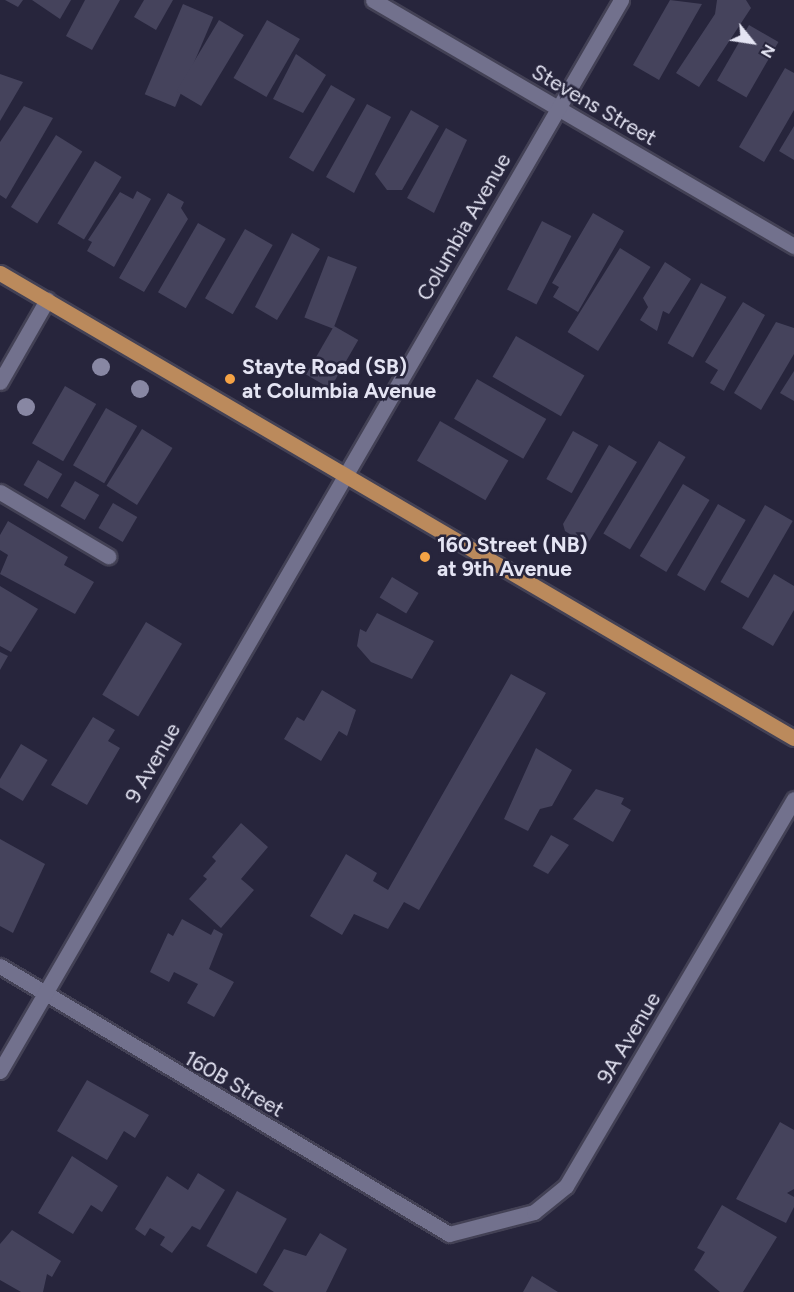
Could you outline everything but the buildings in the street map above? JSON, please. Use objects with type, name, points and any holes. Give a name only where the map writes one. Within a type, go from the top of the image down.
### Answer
[{"type":"main road","points":[[0,273],[343,476],[794,738]]},
{"type":"street","name":"Stevens Street","points":[[373,0],[794,246]]},
{"type":"street","name":"Columbia Avenue","points":[[343,476],[621,0]]},
{"type":"street","points":[[0,382],[47,300]]},
{"type":"street","name":"9 Avenue","points":[[0,1071],[343,476]]},
{"type":"street","points":[[0,492],[108,556]]},
{"type":"street","name":"9A Avenue","points":[[449,1234],[534,1212],[566,1186],[794,799]]},
{"type":"street","name":"160B Street","points":[[0,966],[449,1234]]},
{"type":"place","name":"Stayte Road (SB) at Columbia Avenue","points":[[230,379]]},
{"type":"place","name":"160 Street (NB) at 9th Avenue","points":[[425,557]]}]
